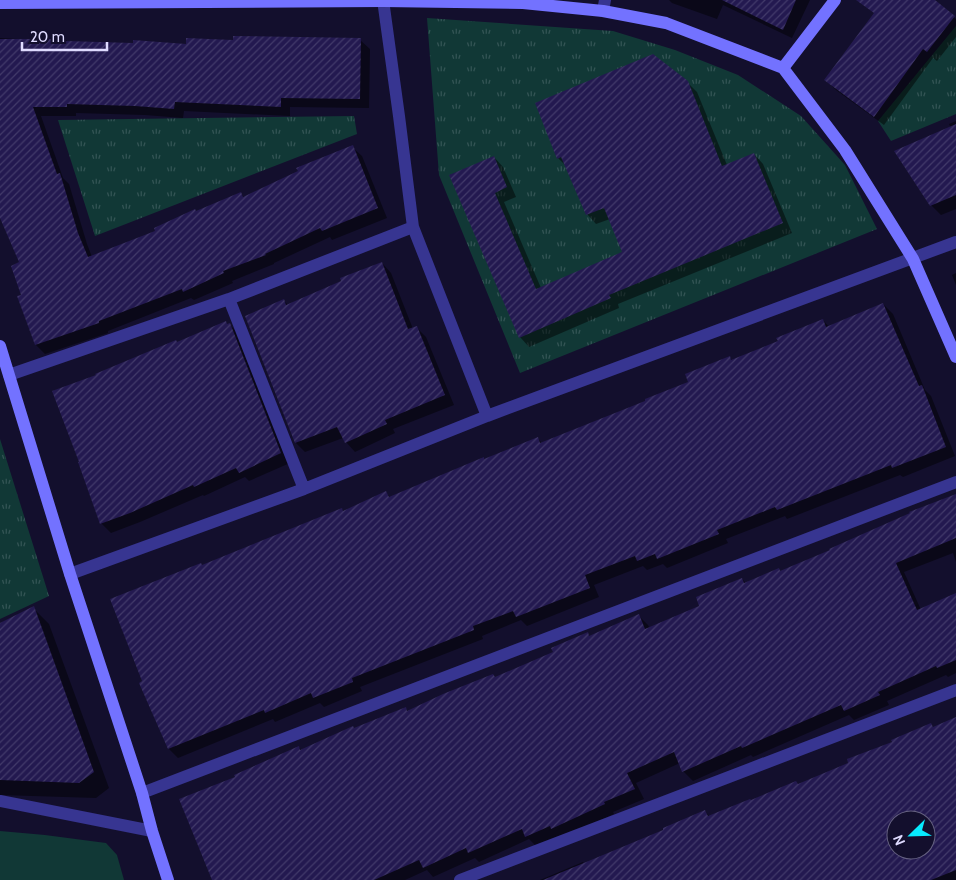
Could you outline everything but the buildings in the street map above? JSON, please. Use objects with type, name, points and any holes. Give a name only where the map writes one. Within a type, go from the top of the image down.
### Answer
[{"type":"street","points":[[383,0],[413,227],[487,416]]},
{"type":"street","points":[[0,3],[383,0],[523,3],[604,6],[666,23],[783,68],[845,150],[913,258],[956,358]]},
{"type":"street","points":[[783,68],[834,0]]},
{"type":"street","points":[[8,375],[229,298],[413,227]]},
{"type":"street","points":[[70,574],[304,489],[487,416],[956,242]]},
{"type":"street","points":[[229,298],[304,489]]},
{"type":"street","points":[[0,346],[70,574],[142,793],[168,880]]},
{"type":"street","points":[[142,793],[956,482]]},
{"type":"street","points":[[460,880],[956,690]]},
{"type":"street","points":[[0,801],[152,831]]},
{"type":"green space","points":[[427,18],[613,31],[675,50],[738,75],[801,116],[845,165],[877,229],[520,373],[439,175]]},
{"type":"green space","points":[[956,26],[956,114],[891,141],[878,121]]},
{"type":"green space","points":[[354,116],[357,134],[95,236],[58,120]]},
{"type":"green space","points":[[0,439],[49,596],[0,619]]},
{"type":"green space","points":[[0,831],[106,843],[117,855],[124,880],[0,880]]}]
